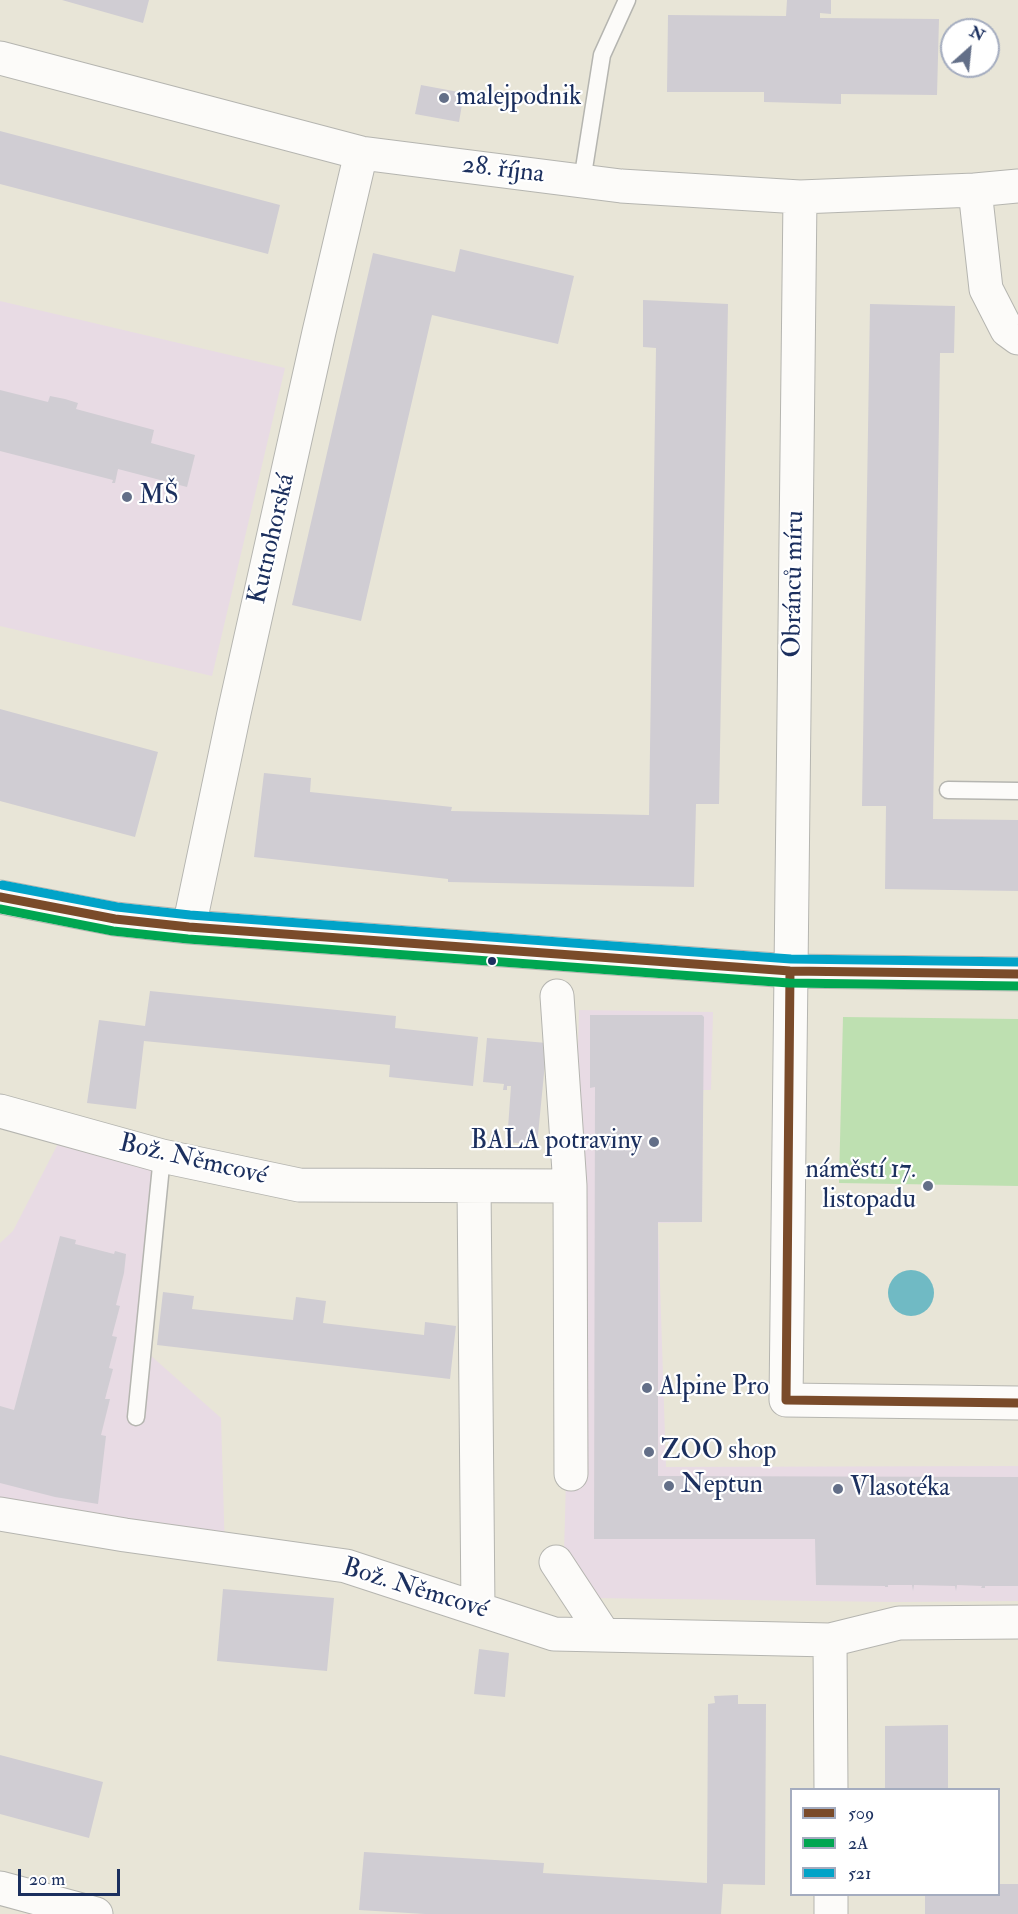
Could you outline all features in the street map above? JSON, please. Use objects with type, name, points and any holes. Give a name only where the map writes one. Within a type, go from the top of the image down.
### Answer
[{"type":"street","name":"28. října","points":[[0,58],[361,153],[621,186],[800,197],[975,190],[1018,186]]},
{"type":"street","name":"Kutnohorská","points":[[189,927],[234,713],[361,153]]},
{"type":"street","points":[[975,190],[986,289],[1007,330],[1018,338]]},
{"type":"street","name":"Obránců míru","points":[[790,971],[800,197]]},
{"type":"street","points":[[0,897],[115,919],[189,927],[790,971],[1018,974]]},
{"type":"street","points":[[790,971],[786,1400],[1018,1403]]},
{"type":"street","points":[[557,996],[570,1186],[571,1474]]},
{"type":"street","name":"Bož. Němcové","points":[[0,1110],[162,1156],[299,1185],[570,1186]]},
{"type":"street","points":[[474,1186],[478,1609]]},
{"type":"street","name":"Bož. Němcové","points":[[0,1514],[125,1535],[346,1566],[554,1634],[830,1640],[899,1623],[1018,1622]]},
{"type":"street","points":[[556,1562],[604,1635]]},
{"type":"street","points":[[830,1640],[831,1788]]},
{"type":"street","points":[[0,1888],[96,1914]]},
{"type":"street","points":[[831,1896],[831,1914]]},
{"type":"lane","points":[[582,181],[602,55],[627,0]]},
{"type":"lane","points":[[948,790],[1018,791]]},
{"type":"lane","points":[[136,1417],[162,1156]]},
{"type":"shaded area","name":"MŠ","points":[[0,301],[285,368],[212,676],[0,626]]},
{"type":"shaded area","points":[[579,1010],[713,1012],[711,1090],[703,1090],[702,1222],[658,1223],[666,1467],[1018,1466],[1018,1601],[896,1602],[590,1598],[564,1553]]},
{"type":"shaded area","points":[[65,1130],[162,1157],[149,1354],[221,1418],[225,1553],[0,1513],[0,1243],[13,1231]]},
{"type":"green space","points":[[843,1017],[1018,1019],[1018,1186],[839,1183]]},
{"type":"water","points":[[911,1270],[927,1277],[934,1293],[927,1309],[911,1316],[895,1309],[888,1293],[895,1277]]},
{"type":"building","points":[[62,0],[149,0],[143,23]]},
{"type":"building","points":[[787,0],[831,0],[831,14],[820,13],[820,18],[939,19],[937,95],[841,94],[841,104],[764,102],[764,92],[667,92],[668,15],[786,16]]},
{"type":"building","points":[[421,85],[464,93],[459,122],[415,114]]},
{"type":"building","points":[[0,131],[280,205],[268,254],[0,184]]},
{"type":"building","points":[[460,249],[574,276],[558,344],[432,315],[361,621],[292,605],[373,253],[455,272]]},
{"type":"building","points":[[643,300],[728,304],[719,804],[696,804],[694,887],[448,882],[448,879],[254,857],[264,773],[311,778],[310,792],[452,807],[451,811],[649,815],[656,348],[643,347]]},
{"type":"building","points":[[870,304],[955,306],[954,353],[940,353],[933,819],[1018,820],[1018,891],[885,889],[886,806],[862,806]]},
{"type":"building","points":[[0,390],[48,402],[50,396],[65,399],[78,403],[76,409],[154,430],[151,443],[195,455],[187,487],[118,469],[115,483],[112,483],[113,480],[0,451]]},
{"type":"building","points":[[0,709],[158,752],[135,837],[0,801]]},
{"type":"building","points":[[150,991],[396,1016],[395,1028],[478,1037],[473,1086],[389,1077],[390,1065],[144,1041],[136,1109],[87,1103],[99,1020],[145,1026]]},
{"type":"building","points":[[590,1015],[702,1015],[704,1017],[702,1222],[658,1222],[658,1476],[1018,1477],[1018,1586],[981,1588],[982,1586],[957,1585],[956,1591],[955,1586],[914,1585],[913,1591],[912,1585],[885,1587],[816,1585],[815,1539],[594,1539],[595,1087],[590,1088]]},
{"type":"building","points":[[487,1038],[547,1043],[537,1145],[507,1142],[511,1086],[503,1090],[504,1084],[483,1082]]},
{"type":"building","points":[[60,1236],[76,1240],[75,1244],[114,1254],[115,1251],[126,1254],[116,1305],[120,1306],[112,1336],[117,1337],[109,1368],[113,1369],[105,1399],[110,1399],[101,1435],[106,1436],[98,1504],[55,1497],[0,1483],[0,1406],[14,1410]]},
{"type":"building","points":[[163,1292],[194,1296],[192,1309],[293,1320],[296,1297],[326,1301],[323,1323],[424,1335],[425,1322],[456,1326],[450,1379],[157,1345]]},
{"type":"building","points":[[223,1589],[334,1598],[327,1671],[217,1661]]},
{"type":"building","points":[[479,1649],[509,1653],[505,1697],[474,1694]]},
{"type":"building","points":[[738,1695],[738,1704],[766,1704],[765,1885],[723,1884],[721,1914],[425,1914],[359,1910],[364,1852],[544,1863],[543,1873],[707,1883],[708,1704],[715,1703],[714,1696]]},
{"type":"building","points":[[948,1725],[948,1788],[885,1788],[885,1726]]},
{"type":"building","points":[[0,1755],[103,1782],[89,1838],[0,1814]]},
{"type":"building","points":[[1000,1884],[1018,1884],[1018,1914],[925,1914],[925,1896],[1000,1896]]},
{"type":"transit line","name":"521","points":[[2,885],[117,907],[190,915],[791,959],[1018,962]]},
{"type":"transit line","name":"509","points":[[0,897],[115,919],[189,927],[790,971],[1018,974]]},
{"type":"transit line","name":"2A","points":[[0,909],[113,931],[188,939],[789,983],[1018,986]]},
{"type":"transit line","name":"509","points":[[790,971],[786,1400],[1018,1403]]},
{"type":"place","name":"malejpodnik","points":[[444,98]]},
{"type":"place","name":"MŠ","points":[[127,497]]},
{"type":"place","name":"BALA potraviny","points":[[654,1142]]},
{"type":"place","name":"náměstí 17. listopadu","points":[[928,1186]]},
{"type":"place","name":"Alpine Pro","points":[[647,1388]]},
{"type":"place","name":"ZOO shop","points":[[649,1452]]},
{"type":"place","name":"Neptun","points":[[669,1486]]},
{"type":"place","name":"Vlasotéka","points":[[838,1489]]}]
